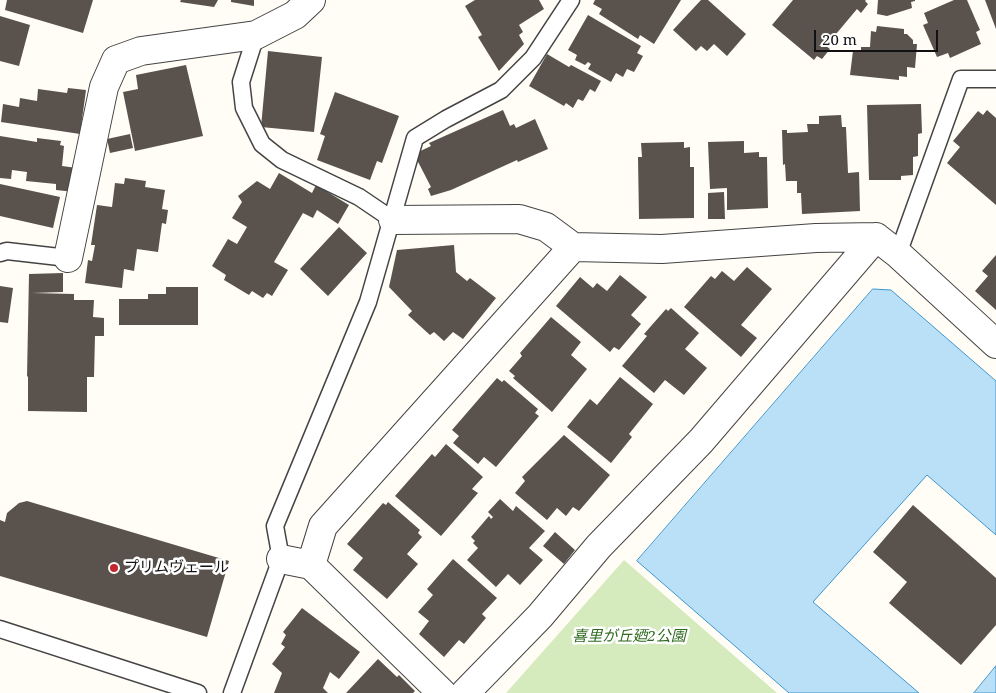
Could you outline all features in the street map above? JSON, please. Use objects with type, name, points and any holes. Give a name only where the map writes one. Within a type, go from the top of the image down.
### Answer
[{"type":"street","points":[[68,258],[104,87],[116,60],[141,51],[256,35],[295,15],[311,0]]},
{"type":"street","points":[[393,220],[519,219],[546,227],[573,247],[662,249],[816,238],[876,238],[898,254],[996,344]]},
{"type":"street","points":[[465,693],[540,616],[599,546],[701,441],[876,238]]},
{"type":"street","points":[[311,565],[323,526],[573,247]]},
{"type":"street","points":[[281,559],[311,565],[442,693]]},
{"type":"lane","points":[[232,693],[281,559],[275,526],[368,302],[415,138],[501,90],[533,58],[571,0]]},
{"type":"lane","points":[[256,35],[241,82],[244,108],[262,144],[282,160],[359,197],[393,220]]},
{"type":"lane","points":[[898,254],[961,79],[996,79]]},
{"type":"lane","points":[[0,253],[6,251],[68,258]]},
{"type":"lane","points":[[0,629],[198,693]]},
{"type":"green space","name":"喜里が丘廼2公園","points":[[624,560],[777,693],[506,693]]},
{"type":"water","points":[[873,289],[891,290],[996,381],[996,535],[927,475],[813,602],[919,693],[789,693],[637,561]]},
{"type":"water","points":[[996,666],[996,693],[974,693]]},
{"type":"building","points":[[7,0],[93,0],[83,33],[5,10]]},
{"type":"building","points":[[181,0],[218,0],[214,7],[180,2]]},
{"type":"building","points":[[231,0],[254,0],[254,6],[231,2]]},
{"type":"building","points":[[475,0],[539,0],[544,9],[519,25],[523,32],[519,35],[524,44],[499,71],[478,37],[482,35],[465,6]]},
{"type":"building","points":[[595,0],[681,0],[654,44],[640,35],[638,39],[599,14],[602,9],[593,4]]},
{"type":"building","points":[[701,0],[708,0],[746,34],[727,56],[714,44],[707,51],[701,46],[696,51],[673,30]]},
{"type":"building","points":[[793,0],[866,0],[868,4],[861,13],[857,9],[826,46],[830,49],[822,59],[817,56],[814,60],[772,25]]},
{"type":"building","points":[[878,0],[915,1],[911,2],[912,8],[887,16],[877,14]]},
{"type":"building","points":[[954,0],[967,0],[980,30],[976,32],[981,44],[950,58],[948,53],[937,57],[923,25],[928,23],[924,13]]},
{"type":"building","points":[[985,0],[996,0],[996,29]]},
{"type":"building","points":[[588,15],[641,46],[637,53],[643,56],[634,72],[627,69],[623,77],[616,73],[611,82],[588,69],[591,64],[588,62],[585,65],[575,60],[577,55],[568,50]]},
{"type":"building","points":[[0,16],[30,25],[19,66],[0,61]]},
{"type":"building","points":[[877,26],[904,29],[904,34],[907,34],[913,40],[913,44],[917,44],[915,68],[907,67],[907,77],[899,76],[899,80],[850,75],[853,51],[861,52],[861,47],[870,47],[871,31],[876,32]]},
{"type":"building","points":[[268,51],[322,57],[314,132],[261,127]]},
{"type":"building","points":[[547,54],[569,67],[571,65],[601,81],[595,92],[590,89],[583,101],[578,99],[573,108],[566,103],[564,106],[529,86]]},
{"type":"building","points":[[186,65],[203,136],[135,151],[123,92],[138,89],[136,75]]},
{"type":"building","points":[[68,88],[86,90],[80,134],[1,122],[3,104],[19,107],[20,98],[37,101],[38,89],[67,93]]},
{"type":"building","points":[[335,92],[399,116],[382,163],[377,161],[370,180],[317,160],[325,136],[320,134]]},
{"type":"building","points":[[921,104],[922,133],[918,134],[918,156],[913,157],[913,175],[901,176],[901,180],[869,180],[867,105]]},
{"type":"building","points":[[503,110],[510,126],[514,124],[516,128],[535,119],[548,149],[518,162],[517,160],[451,190],[431,196],[428,189],[431,187],[414,154],[431,146],[429,143]]},
{"type":"building","points":[[987,110],[996,118],[996,205],[947,163],[960,147],[953,141],[978,111],[983,115]]},
{"type":"building","points":[[841,115],[842,127],[846,127],[848,173],[859,172],[860,211],[802,214],[801,193],[797,193],[797,181],[786,181],[785,164],[783,165],[782,130],[787,130],[787,133],[808,132],[807,124],[819,124],[819,116]]},
{"type":"building","points":[[130,134],[133,148],[110,153],[107,139]]},
{"type":"building","points":[[0,136],[37,142],[37,138],[61,141],[60,145],[64,146],[62,166],[77,168],[75,192],[56,190],[56,184],[26,181],[27,172],[12,170],[11,179],[0,178]]},
{"type":"building","points":[[744,141],[744,153],[759,152],[759,157],[767,157],[768,208],[727,210],[727,188],[710,189],[708,142]]},
{"type":"building","points":[[684,142],[684,148],[690,147],[690,167],[694,167],[694,218],[639,219],[638,157],[642,157],[641,143]]},
{"type":"building","points":[[279,173],[312,193],[316,185],[349,205],[338,224],[317,210],[313,218],[303,213],[274,262],[288,270],[272,296],[267,293],[263,298],[252,291],[249,295],[224,280],[226,275],[212,266],[228,239],[237,244],[247,227],[232,218],[242,202],[238,196],[257,181],[270,189]]},
{"type":"building","points":[[125,178],[146,181],[145,187],[165,190],[162,209],[168,210],[166,224],[162,223],[158,252],[137,249],[134,271],[124,269],[122,288],[85,283],[88,260],[92,261],[95,245],[91,245],[97,205],[112,207],[115,183],[124,184]]},
{"type":"building","points":[[0,184],[60,197],[53,228],[0,216]]},
{"type":"building","points":[[724,192],[725,219],[708,219],[708,193]]},
{"type":"building","points":[[339,227],[367,253],[328,296],[300,269]]},
{"type":"building","points":[[454,245],[456,272],[467,281],[470,278],[496,298],[463,339],[453,332],[444,341],[434,332],[430,335],[408,315],[412,311],[389,287],[397,250]]},
{"type":"building","points":[[996,255],[996,310],[975,291],[988,276],[982,271]]},
{"type":"building","points":[[747,267],[772,289],[741,325],[757,338],[741,357],[684,307],[711,276],[715,279],[722,271],[734,281]]},
{"type":"building","points":[[63,273],[63,292],[32,293],[74,294],[74,300],[94,300],[93,317],[104,318],[104,336],[95,336],[94,377],[87,377],[87,412],[28,411],[29,274]]},
{"type":"building","points":[[620,275],[647,297],[631,315],[641,324],[619,350],[614,347],[610,352],[556,306],[580,277],[593,288],[597,283],[607,291]]},
{"type":"building","points":[[0,286],[13,288],[8,323],[0,322]]},
{"type":"building","points":[[166,287],[198,287],[198,325],[119,325],[119,299],[148,299],[148,294],[166,294]]},
{"type":"building","points":[[671,308],[699,333],[685,349],[707,368],[684,395],[665,380],[654,393],[622,366],[647,336],[644,334],[666,309],[668,311]]},
{"type":"building","points":[[551,317],[581,342],[571,355],[587,369],[552,412],[513,378],[515,376],[509,371],[522,356],[520,353]]},
{"type":"building","points":[[620,377],[653,404],[629,434],[632,437],[611,463],[567,427],[590,399],[597,405]]},
{"type":"building","points":[[497,378],[502,382],[504,380],[538,409],[535,413],[539,416],[496,467],[484,457],[478,464],[453,443],[459,436],[452,430]]},
{"type":"building","points":[[564,435],[610,475],[579,511],[573,507],[566,516],[557,508],[547,520],[515,493],[525,481],[522,477]]},
{"type":"building","points":[[446,444],[483,477],[472,489],[478,493],[441,536],[395,496],[432,454],[435,457]]},
{"type":"building","points":[[500,499],[513,511],[516,506],[545,531],[529,548],[543,560],[520,585],[508,574],[496,587],[467,560],[478,548],[473,543],[475,541],[471,537],[489,516],[491,519],[493,517],[488,512]]},
{"type":"building","name":"プリムヴェール","points":[[27,501],[229,561],[207,637],[0,576],[0,520],[5,522],[7,513],[19,503]]},
{"type":"building","points":[[388,502],[420,530],[418,533],[422,537],[407,554],[418,564],[387,599],[353,570],[363,558],[347,544],[383,503],[386,505]]},
{"type":"building","points":[[913,505],[996,578],[996,625],[961,665],[889,603],[907,582],[873,552]]},
{"type":"building","points":[[555,532],[575,550],[564,564],[543,546]]},
{"type":"building","points":[[453,559],[497,598],[482,614],[486,618],[464,644],[459,640],[444,657],[419,634],[429,621],[418,612],[433,595],[427,589]]},
{"type":"building","points":[[302,608],[360,652],[339,679],[330,672],[323,688],[328,693],[274,693],[282,673],[272,664],[285,647],[281,644],[286,635],[283,632]]},
{"type":"building","points":[[378,659],[397,677],[399,675],[415,691],[413,693],[346,693]]},
{"type":"place","name":"プリムヴェール","points":[[114,568]]}]
